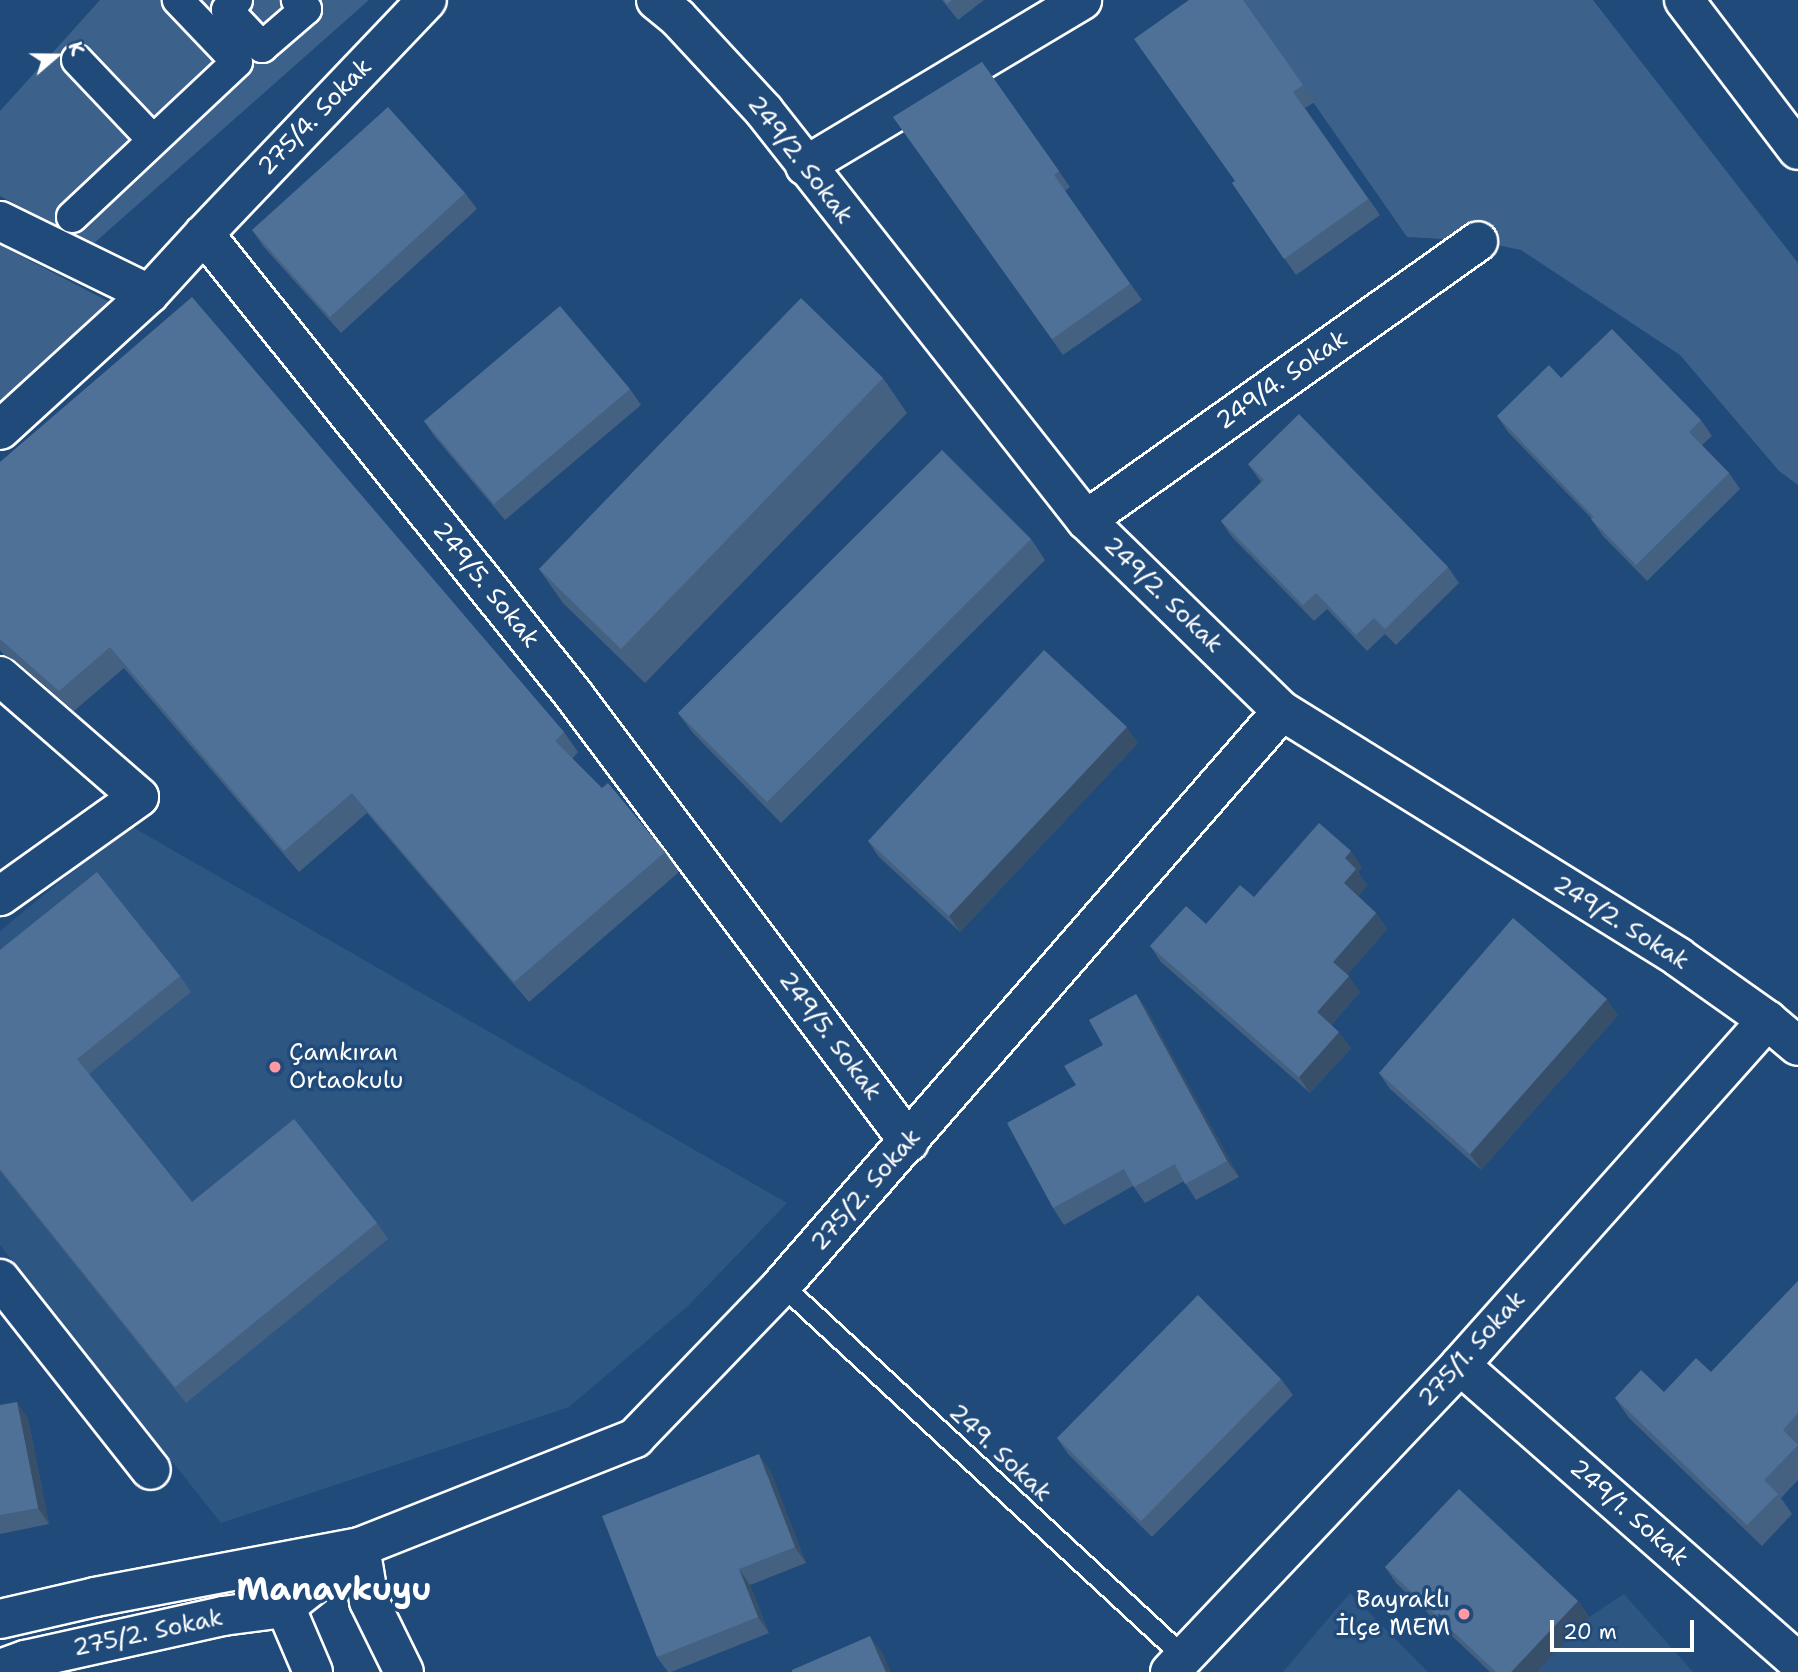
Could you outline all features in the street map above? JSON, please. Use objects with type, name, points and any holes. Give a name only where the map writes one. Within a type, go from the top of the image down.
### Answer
[{"type":"street","points":[[178,0],[237,41],[262,47],[294,22]]},
{"type":"street","points":[[72,217],[152,139],[187,123],[237,62],[237,41],[227,10],[237,0]]},
{"type":"street","name":"275/4. Sokak","points":[[204,234],[427,0]]},
{"type":"street","name":"249/2. Sokak","points":[[656,0],[678,18],[764,111],[1086,520],[1282,711],[1678,957],[1767,1020],[1798,1046]]},
{"type":"street","points":[[805,166],[1082,0]]},
{"type":"street","points":[[1684,0],[1798,150]]},
{"type":"street","points":[[77,60],[152,139]]},
{"type":"street","points":[[0,221],[149,294]]},
{"type":"street","points":[[0,430],[149,294],[204,234]]},
{"type":"street","name":"249/5. Sokak","points":[[204,234],[573,694],[909,1142]]},
{"type":"street","name":"249/4. Sokak","points":[[1086,520],[1478,241]]},
{"type":"street","points":[[0,676],[139,797],[0,896]]},
{"type":"street","name":"275/2. Sokak","points":[[0,1619],[95,1597],[360,1547],[635,1438],[782,1285],[1282,711]]},
{"type":"street","name":"275/1. Sokak","points":[[1177,1664],[1460,1365],[1767,1020]]},
{"type":"street","points":[[0,1279],[151,1470]]},
{"type":"street","name":"249/1. Sokak","points":[[1460,1365],[1798,1662]]},
{"type":"street","points":[[360,1547],[369,1601],[404,1672]]},
{"type":"street","name":"275/2. Sokak","points":[[0,1669],[25,1660],[223,1616],[284,1608],[360,1547]]},
{"type":"street","points":[[268,1565],[313,1672]]},
{"type":"lane","name":"249. Sokak","points":[[782,1285],[1177,1664]]},
{"type":"shaded area","points":[[100,0],[369,0],[92,245],[0,196],[0,111]]},
{"type":"shaded area","points":[[1242,0],[1593,0],[1798,263],[1798,485],[1779,471],[1680,355],[1521,250],[1478,241],[1407,237]]},
{"type":"shaded area","points":[[0,245],[117,306],[0,420]]},
{"type":"shaded area","name":"Çamkıran Ortaokulu","points":[[129,825],[787,1203],[688,1306],[569,1407],[221,1523],[0,1245],[0,931]]},
{"type":"shaded area","points":[[1350,1593],[1428,1672],[1283,1672]]},
{"type":"shaded area","points":[[1624,1594],[1693,1672],[1537,1672],[1589,1617]]},
{"type":"building","points":[[1189,0],[1243,0],[1303,85],[1293,92],[1368,199],[1284,259],[1232,183],[1235,181],[1134,39]]},
{"type":"building","points":[[982,62],[1059,171],[1054,175],[1130,284],[1052,339],[893,117]]},
{"type":"building","points":[[388,107],[465,193],[330,317],[252,230]]},
{"type":"building","points":[[192,297],[564,732],[555,741],[602,788],[608,783],[665,852],[514,982],[352,793],[284,851],[110,647],[59,691],[0,639],[0,462]]},
{"type":"building","points":[[801,298],[883,378],[621,649],[539,569]]},
{"type":"building","points":[[560,306],[630,389],[494,504],[424,421]]},
{"type":"building","points":[[1612,329],[1701,420],[1689,432],[1729,473],[1636,565],[1497,416],[1549,365],[1561,378]]},
{"type":"building","points":[[1299,414],[1448,567],[1385,629],[1374,618],[1356,635],[1316,593],[1303,605],[1221,521],[1264,480],[1248,464]]},
{"type":"building","points":[[942,450],[1031,539],[767,802],[678,713]]},
{"type":"building","points":[[1044,650],[1127,727],[949,916],[868,841]]},
{"type":"building","points":[[1319,823],[1351,851],[1345,858],[1356,869],[1344,883],[1376,913],[1333,962],[1349,976],[1317,1012],[1339,1032],[1299,1077],[1150,946],[1186,906],[1206,924],[1240,885],[1254,897]]},
{"type":"building","points":[[97,872],[180,976],[77,1059],[192,1202],[294,1119],[377,1223],[175,1387],[0,1169],[0,950]]},
{"type":"building","points":[[1513,918],[1607,999],[1470,1154],[1379,1073]]},
{"type":"building","points":[[1136,994],[1227,1161],[1185,1184],[1175,1164],[1134,1187],[1124,1169],[1053,1208],[1007,1123],[1076,1085],[1064,1066],[1103,1045],[1089,1020]]},
{"type":"building","points":[[1798,1281],[1798,1413],[1783,1430],[1798,1445],[1764,1480],[1778,1494],[1747,1525],[1615,1398],[1641,1370],[1664,1392],[1696,1358],[1711,1372]]},
{"type":"building","points":[[1198,1295],[1281,1379],[1141,1521],[1057,1438]]},
{"type":"building","points":[[17,1402],[38,1508],[0,1515],[0,1405]]},
{"type":"building","points":[[759,1454],[795,1547],[739,1569],[758,1617],[657,1657],[602,1516]]},
{"type":"building","points":[[1459,1489],[1578,1601],[1511,1672],[1496,1672],[1385,1567]]},
{"type":"building","points":[[870,1636],[886,1672],[792,1672],[792,1670]]},
{"type":"place","name":"Çamkıran Ortaokulu","points":[[275,1067]]},
{"type":"place","name":"Bayraklı İlçe MEM","points":[[1464,1614]]},
{"type":"district","name":"Manavkuyu","points":[[334,1589]]}]
